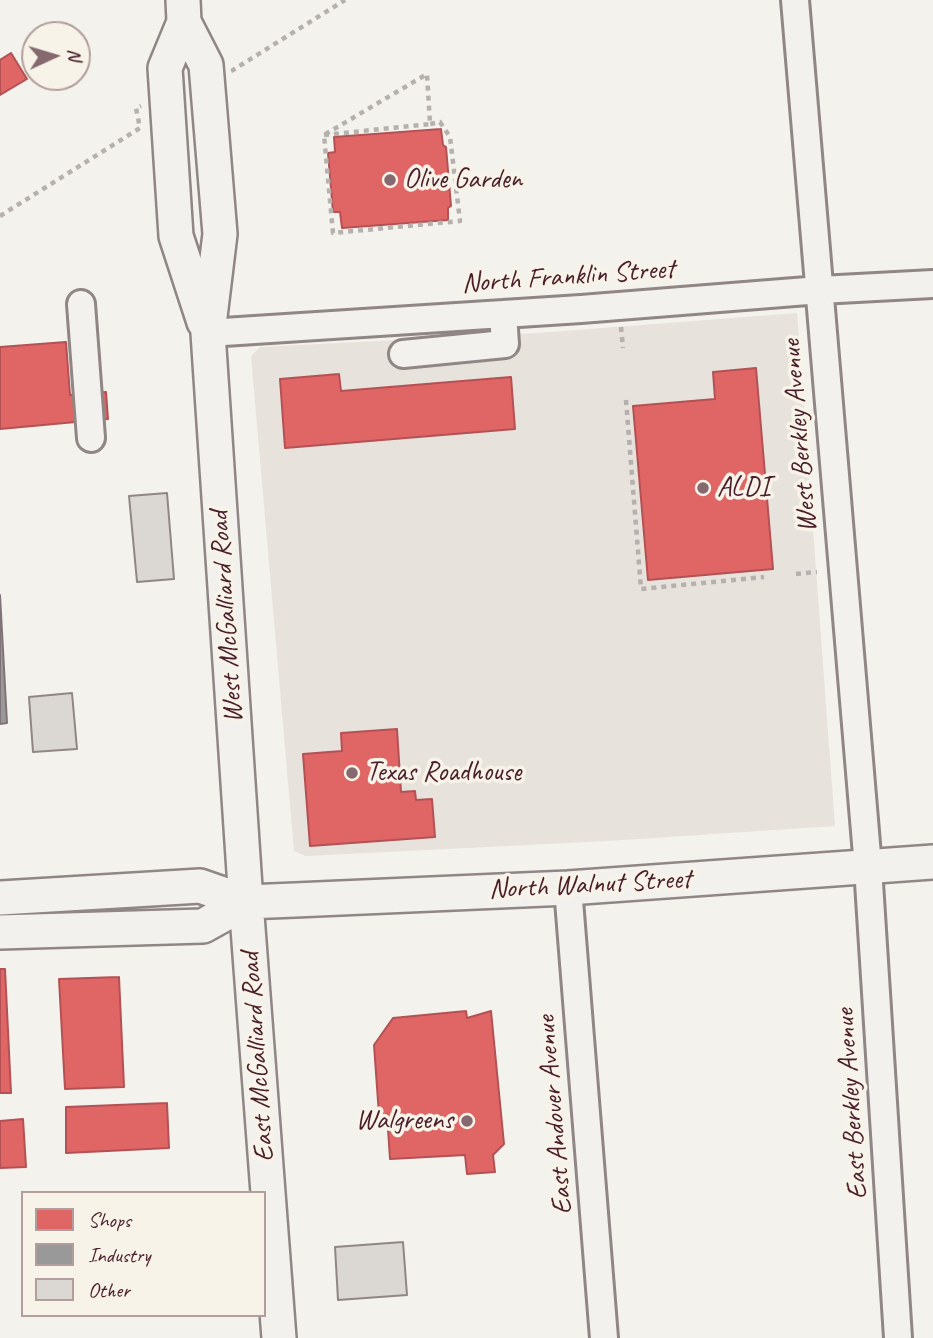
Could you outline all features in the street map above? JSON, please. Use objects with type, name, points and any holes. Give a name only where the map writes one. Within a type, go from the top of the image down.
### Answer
[{"type":"main road","name":"West McGalliard Road","points":[[184,11],[165,68],[176,236],[208,333],[246,902]]},
{"type":"main road","name":"North Walnut Street","points":[[0,898],[200,886],[246,902],[568,888],[933,862]]},
{"type":"main road","name":"North Walnut Street","points":[[0,932],[203,926],[246,902]]},
{"type":"main road","name":"East McGalliard Road","points":[[246,902],[279,1338]]},
{"type":"street","name":"West Berkley Avenue","points":[[795,0],[868,867]]},
{"type":"street","name":"North Franklin Street","points":[[208,333],[933,284]]},
{"type":"street","points":[[81,304],[91,438]]},
{"type":"street","points":[[402,354],[505,344],[503,314]]},
{"type":"street","name":"East Berkley Avenue","points":[[868,867],[898,1338]]},
{"type":"street","name":"East Andover Avenue","points":[[568,888],[604,1338]]},
{"type":"path","points":[[234,83],[233,70],[345,0]]},
{"type":"path","points":[[324,135],[427,74],[430,124]]},
{"type":"path","points":[[0,216],[140,128],[136,108]]},
{"type":"path","points":[[440,122],[450,137],[460,221],[332,233],[324,135],[440,122]]},
{"type":"path","points":[[621,326],[623,348]]},
{"type":"path","points":[[626,400],[640,589],[764,577]]},
{"type":"path","points":[[796,574],[817,572]]},
{"type":"shaded area","points":[[797,313],[835,826],[608,841],[306,856],[294,851],[251,356],[260,347],[537,333]]},
{"type":"building: Shops","points":[[11,53],[21,69],[21,83],[0,95],[0,60]]},
{"type":"building: Shops","name":"Olive Garden","points":[[441,129],[443,145],[446,147],[451,206],[448,208],[448,220],[342,228],[340,212],[333,212],[328,153],[335,152],[334,137]]},
{"type":"building: Shops","points":[[66,342],[70,395],[106,392],[108,419],[0,429],[0,347]]},
{"type":"building: Shops","name":"ALDI","points":[[756,368],[773,569],[648,580],[633,406],[715,399],[713,372]]},
{"type":"building: Shops","points":[[339,374],[341,391],[511,377],[515,429],[285,448],[280,379]]},
{"type":"building: Shops","name":"Texas Roadhouse","points":[[397,729],[401,792],[415,791],[416,800],[432,799],[435,837],[310,846],[303,754],[342,751],[341,733]]},
{"type":"building: Shops","points":[[0,969],[5,969],[11,1093],[0,1093]]},
{"type":"building: Shops","points":[[119,977],[124,1087],[65,1089],[59,979]]},
{"type":"building: Shops","name":"Walgreens","points":[[466,1011],[467,1018],[491,1011],[504,1144],[493,1155],[495,1172],[467,1174],[465,1155],[390,1159],[387,1114],[379,1115],[374,1045],[393,1018]]},
{"type":"building: Shops","points":[[167,1103],[169,1148],[66,1153],[66,1107]]},
{"type":"building: Shops","points":[[23,1119],[26,1167],[0,1168],[0,1121]]},
{"type":"building: Industry","points":[[0,595],[7,723],[0,724]]},
{"type":"building: Other","points":[[167,493],[174,579],[137,582],[129,496]]},
{"type":"building: Other","points":[[72,693],[77,749],[33,752],[29,697]]},
{"type":"building: Other","points":[[403,1242],[407,1295],[338,1300],[335,1247]]},
{"type":"place","name":"Olive Garden","points":[[390,180]]},
{"type":"place","name":"ALDI","points":[[703,488]]},
{"type":"place","name":"Texas Roadhouse","points":[[352,773]]},
{"type":"place","name":"Walgreens","points":[[467,1121]]}]
